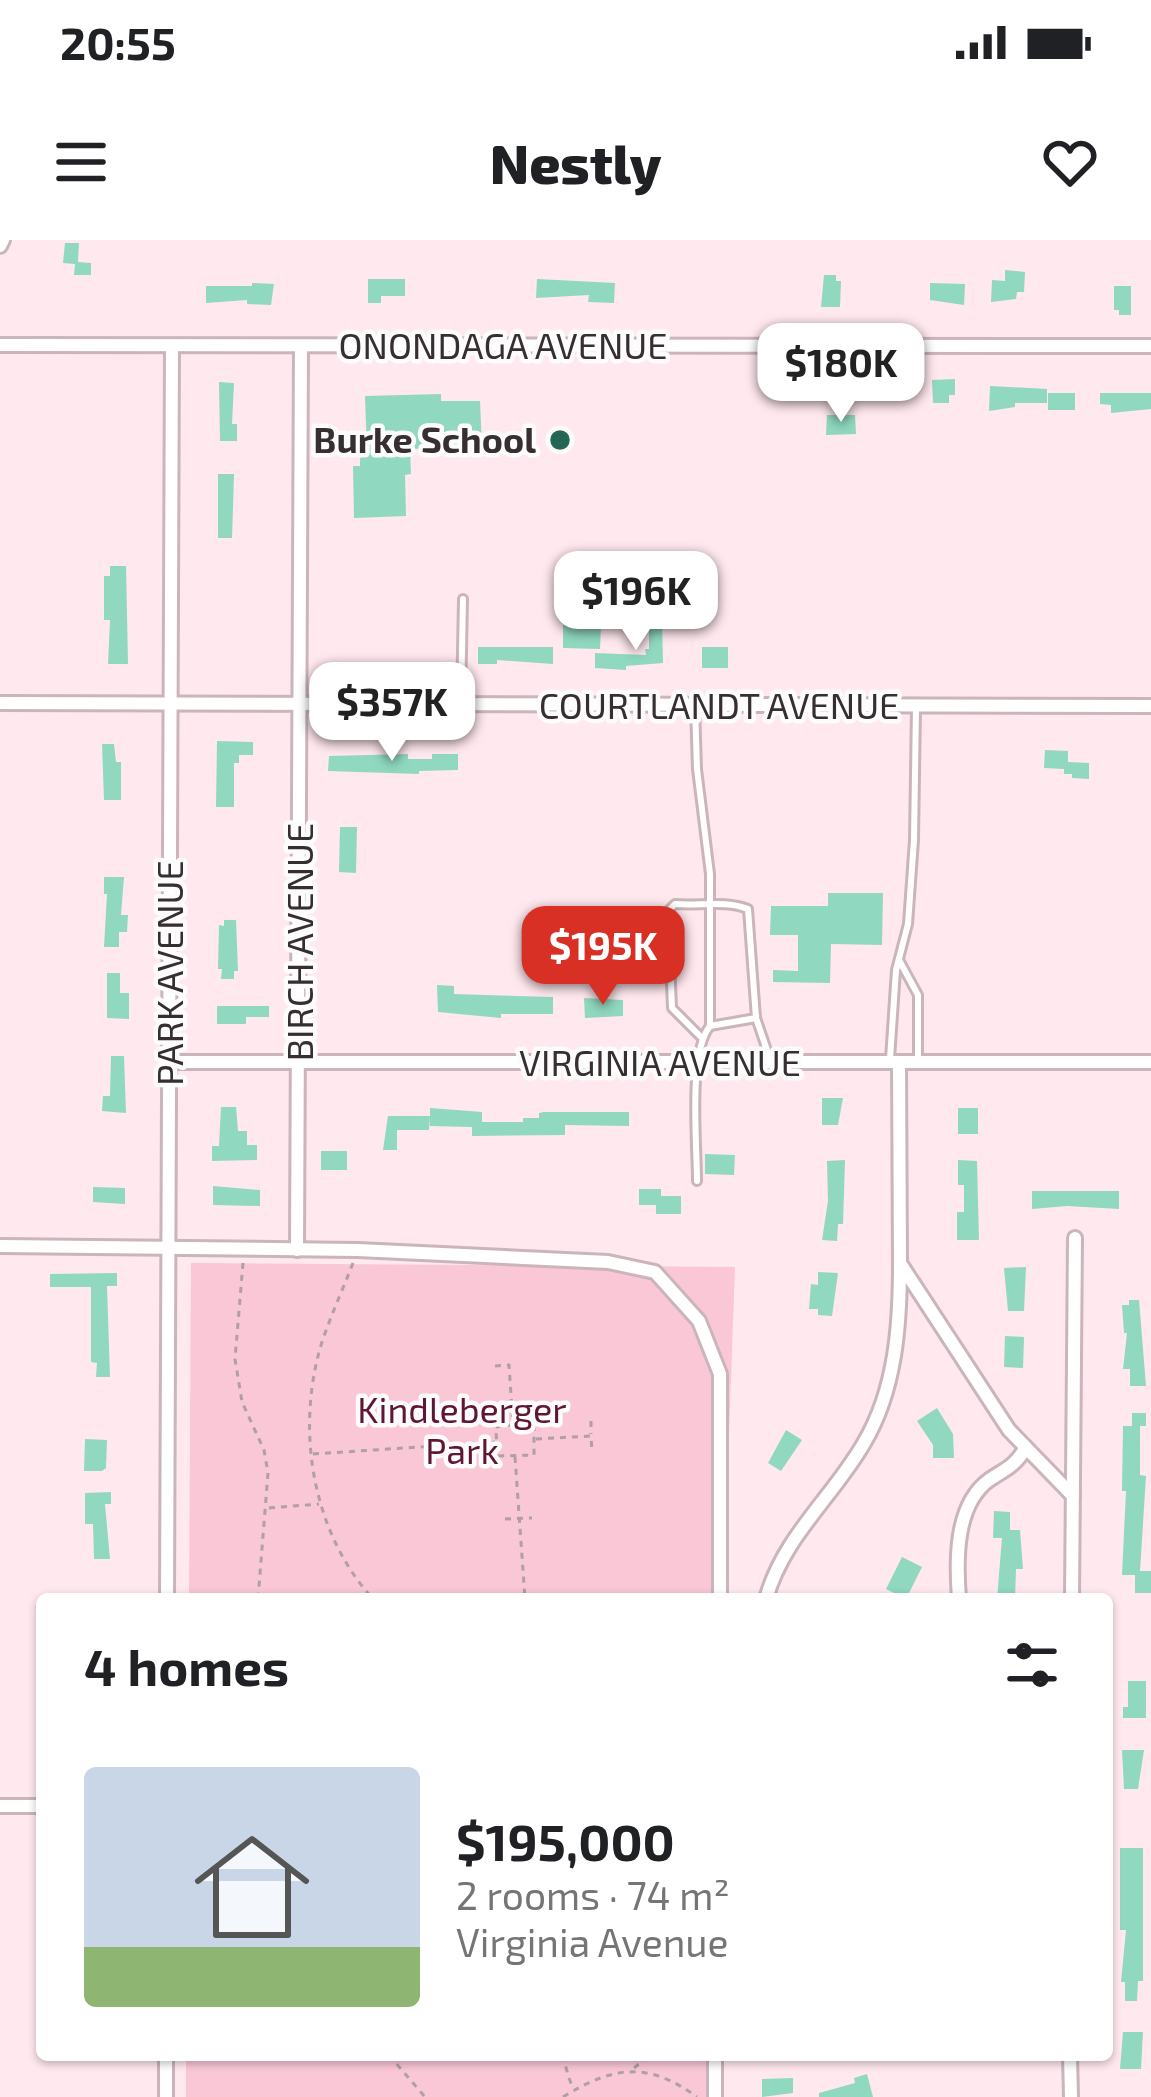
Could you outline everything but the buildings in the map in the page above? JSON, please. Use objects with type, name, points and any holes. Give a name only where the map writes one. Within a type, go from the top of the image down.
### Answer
[{"type":"street","name":"ONONDAGA AVENUE","points":[[0,345],[1151,346]]},
{"type":"street","name":"PARK AVENUE","points":[[167,1593],[172,346]]},
{"type":"street","name":"BIRCH AVENUE","points":[[297,1250],[302,346]]},
{"type":"street","name":"COURTLANDT AVENUE","points":[[0,703],[1151,706]]},
{"type":"street","name":"VIRGINIA AVENUE","points":[[169,1062],[1151,1062]]},
{"type":"street","points":[[769,1593],[790,1544],[865,1443],[900,1326],[895,1063]]},
{"type":"street","points":[[1072,1593],[1076,1238]]},
{"type":"street","points":[[0,1246],[358,1250],[628,1263],[655,1272],[670,1284],[706,1334],[720,1374],[720,1593]]},
{"type":"street","points":[[900,1263],[1025,1449],[1073,1496]]},
{"type":"street","points":[[959,1593],[967,1503],[989,1480],[1013,1469],[1025,1449]]},
{"type":"street","points":[[0,1806],[36,1806]]},
{"type":"street","points":[[166,2061],[166,2097]]},
{"type":"street","points":[[715,2061],[715,2097]]},
{"type":"street","points":[[1070,2061],[1071,2097]]},
{"type":"lane","points":[[461,705],[463,599]]},
{"type":"lane","points":[[695,706],[697,769],[710,874],[710,1026],[701,1037],[697,1180]]},
{"type":"lane","points":[[895,1063],[899,959],[908,924],[914,840],[916,706]]},
{"type":"lane","points":[[701,1037],[672,1008],[668,911],[675,904],[733,903],[748,909],[756,1018],[771,1063]]},
{"type":"lane","points":[[899,959],[919,995],[918,1063]]},
{"type":"lane","points":[[710,1026],[756,1018]]},
{"type":"path","points":[[245,1249],[233,1347],[242,1402],[267,1462],[258,1593]]},
{"type":"path","points":[[358,1250],[321,1345],[314,1390],[313,1454],[319,1504],[333,1544],[369,1593]]},
{"type":"path","points":[[495,1366],[521,1364]]},
{"type":"path","points":[[509,1365],[513,1425]]},
{"type":"path","points":[[591,1421],[592,1451]]},
{"type":"path","points":[[534,1424],[534,1455],[497,1456],[496,1426],[513,1425],[534,1424]]},
{"type":"path","points":[[534,1439],[591,1436]]},
{"type":"path","points":[[313,1454],[497,1442]]},
{"type":"path","points":[[445,1445],[448,1460]]},
{"type":"path","points":[[515,1455],[525,1593]]},
{"type":"path","points":[[267,1508],[319,1504]]},
{"type":"path","points":[[505,1519],[532,1518]]},
{"type":"path","points":[[393,2061],[425,2097]]},
{"type":"path","points":[[564,2061],[573,2091]]},
{"type":"path","points":[[633,2070],[643,2061]]},
{"type":"path","points":[[563,2097],[598,2078],[633,2070],[662,2077],[697,2097]]},
{"type":"green space","name":"Kindleberger Park","points":[[191,1263],[735,1267],[723,1593],[189,1593]]},
{"type":"green space","points":[[186,2061],[707,2061],[706,2097],[186,2097]]},
{"type":"place","name":"Burke School","points":[[560,440]]}]
